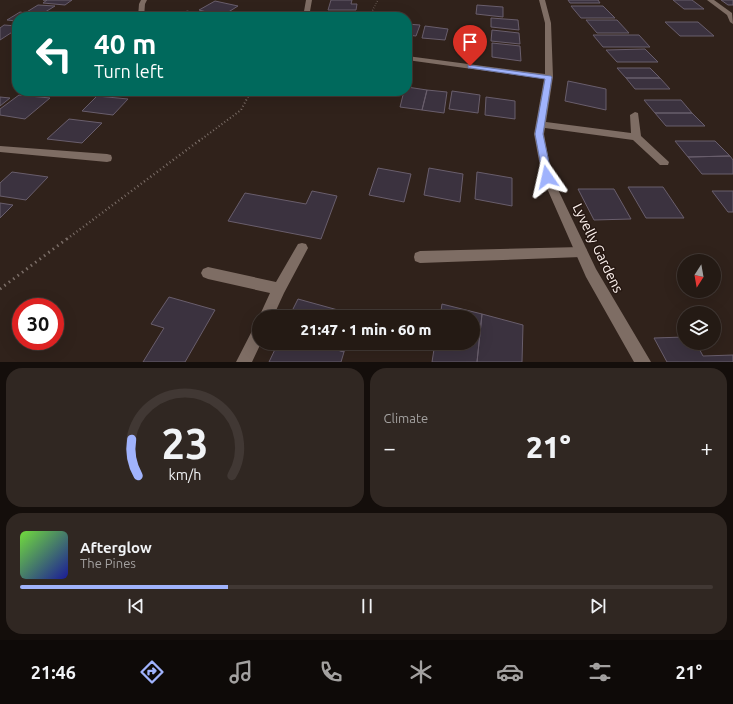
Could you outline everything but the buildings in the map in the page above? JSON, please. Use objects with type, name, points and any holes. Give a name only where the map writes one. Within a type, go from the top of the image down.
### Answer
[{"type":"street","points":[[141,12],[144,0]]},
{"type":"street","points":[[307,12],[309,0]]},
{"type":"street","name":"Lyvelly Gardens","points":[[542,0],[548,23],[549,77],[542,124],[539,134],[547,177],[591,273],[643,362]]},
{"type":"street","points":[[710,0],[730,14],[733,22]]},
{"type":"street","points":[[412,59],[549,77]]},
{"type":"street","points":[[635,115],[636,137]]},
{"type":"street","points":[[542,124],[636,137],[664,162]]},
{"type":"street","points":[[0,149],[107,158]]},
{"type":"street","points":[[269,310],[302,248]]},
{"type":"street","points":[[420,257],[581,252]]},
{"type":"street","points":[[208,273],[279,289]]},
{"type":"street","points":[[244,362],[252,346]]},
{"type":"path","points":[[372,12],[378,0]]},
{"type":"path","points":[[0,289],[241,110],[248,96]]},
{"type":"route","points":[[470,66],[549,77],[542,124],[539,134],[547,177]]}]
